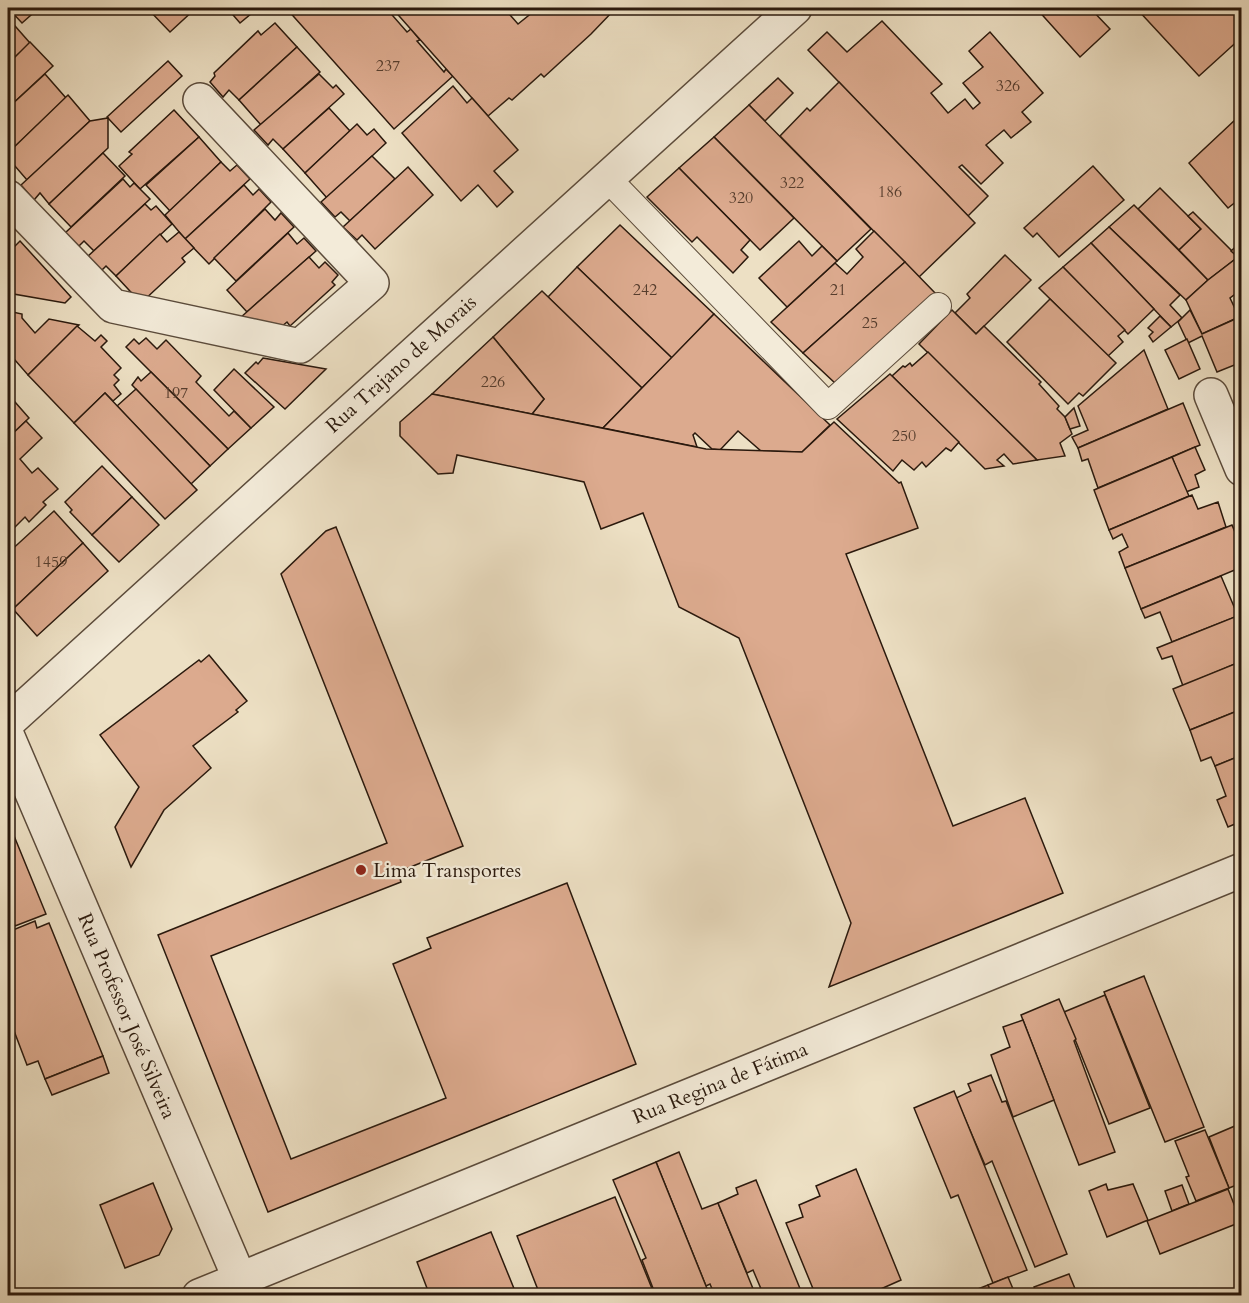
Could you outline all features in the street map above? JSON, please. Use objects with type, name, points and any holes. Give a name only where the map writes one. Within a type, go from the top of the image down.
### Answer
[{"type":"street","name":"Rua Trajano de Morais","points":[[8,722],[795,8]]},
{"type":"street","points":[[8,196],[113,306],[300,346],[372,283],[200,100]]},
{"type":"street","points":[[1211,394],[1242,469]]},
{"type":"street","name":"Rua Professor José Silveira","points":[[8,737],[244,1287]]},
{"type":"street","name":"Rua Regina de Fátima","points":[[199,1296],[244,1287],[1242,870]]},
{"type":"lane","points":[[607,178],[828,406],[938,306]]},
{"type":"building","points":[[8,8],[39,8],[22,23]]},
{"type":"building","points":[[147,8],[196,8],[170,32]]},
{"type":"building","points":[[227,8],[258,8],[240,23]]},
{"type":"building","points":[[286,8],[386,8],[407,32],[411,29],[420,40],[417,41],[444,72],[446,69],[453,76],[394,129]]},
{"type":"building","points":[[392,8],[504,8],[518,24],[538,8],[616,8],[544,77],[541,74],[512,100],[509,98],[488,116]]},
{"type":"building","points":[[1036,8],[1090,8],[1110,29],[1080,57]]},
{"type":"building","points":[[1136,8],[1242,8],[1242,37],[1199,76]]},
{"type":"building","points":[[8,18],[30,43],[8,64]]},
{"type":"building","points":[[882,21],[942,84],[931,93],[948,113],[965,99],[973,109],[980,103],[963,83],[983,67],[969,51],[990,32],[1043,93],[1022,112],[1031,122],[1011,138],[1004,130],[986,145],[1003,163],[981,184],[962,165],[959,167],[988,196],[968,216],[808,50],[827,32],[847,52]]},
{"type":"building","points":[[275,23],[297,47],[239,100],[229,90],[223,97],[210,82],[215,76],[214,73],[258,31],[261,35]]},
{"type":"building","points":[[30,42],[53,66],[8,108],[8,64]]},
{"type":"building","points":[[297,47],[320,72],[261,125],[239,100]]},
{"type":"building","points":[[168,61],[182,76],[121,132],[107,117]]},
{"type":"building","points":[[45,74],[66,98],[8,153],[8,108]]},
{"type":"building","points":[[319,74],[333,88],[336,85],[344,94],[283,149],[273,139],[268,145],[254,130]]},
{"type":"building","points":[[778,78],[793,93],[765,121],[749,105]]},
{"type":"building","points":[[839,82],[975,223],[919,277],[780,136],[807,108],[810,111]]},
{"type":"building","points":[[453,86],[467,103],[472,98],[518,150],[494,171],[513,192],[497,207],[478,185],[461,201],[402,133]]},
{"type":"building","points":[[68,95],[90,121],[27,180],[8,158],[8,153]]},
{"type":"building","points":[[749,105],[871,229],[837,261],[714,137]]},
{"type":"building","points":[[329,108],[350,131],[305,173],[283,149]]},
{"type":"building","points":[[174,110],[199,137],[140,189],[119,166],[132,154],[129,152]]},
{"type":"building","points":[[108,118],[108,148],[49,204],[40,193],[34,200],[21,185],[90,121]]},
{"type":"building","points":[[1236,119],[1242,125],[1242,197],[1228,208],[1189,163]]},
{"type":"building","points":[[357,124],[367,135],[374,129],[386,143],[327,198],[305,173]]},
{"type":"building","points":[[199,137],[221,162],[170,211],[146,185]]},
{"type":"building","points":[[714,137],[794,218],[760,250],[679,168]]},
{"type":"building","points":[[103,153],[125,176],[71,227],[49,204]]},
{"type":"building","points":[[372,156],[395,179],[350,221],[341,212],[335,217],[321,202]]},
{"type":"building","points":[[221,162],[230,171],[237,165],[250,179],[185,239],[165,215]]},
{"type":"building","points":[[1093,166],[1124,200],[1059,257],[1037,233],[1033,237],[1024,228]]},
{"type":"building","points":[[408,167],[433,195],[375,249],[362,235],[357,240],[343,227]]},
{"type":"building","points":[[679,168],[750,240],[741,250],[748,257],[733,273],[697,237],[692,242],[647,197]]},
{"type":"building","points":[[123,179],[130,187],[134,183],[150,199],[94,251],[84,241],[78,247],[65,233]]},
{"type":"building","points":[[244,185],[253,195],[259,189],[271,202],[209,264],[185,239]]},
{"type":"building","points":[[1160,188],[1201,229],[1179,250],[1138,209]]},
{"type":"building","points":[[145,204],[151,210],[156,206],[172,224],[116,276],[106,266],[101,271],[87,257]]},
{"type":"building","points":[[1134,205],[1208,280],[1186,300],[1109,227]]},
{"type":"building","points":[[265,209],[275,220],[281,213],[294,227],[236,281],[214,258]]},
{"type":"building","points":[[1193,212],[1238,257],[1208,280],[1179,250],[1201,229],[1188,216]]},
{"type":"building","points":[[620,225],[714,314],[672,358],[577,267]]},
{"type":"building","points":[[1109,227],[1180,295],[1170,305],[1182,318],[1171,327],[1091,243]]},
{"type":"building","points":[[874,231],[905,262],[803,353],[771,322],[835,263],[847,274],[863,257],[856,249]]},
{"type":"building","points":[[179,232],[194,248],[182,258],[185,262],[141,303],[116,276],[160,234],[167,242]]},
{"type":"building","points":[[288,233],[297,244],[304,238],[316,251],[247,312],[227,290]]},
{"type":"building","points":[[20,241],[71,297],[65,303],[8,293],[8,253]]},
{"type":"building","points":[[799,241],[812,256],[822,246],[837,261],[787,307],[759,278]]},
{"type":"building","points":[[1242,241],[1242,261],[1231,251]]},
{"type":"building","points":[[1091,243],[1154,309],[1128,334],[1063,267]]},
{"type":"building","points":[[1005,255],[1031,280],[976,334],[955,313],[970,298],[967,294]]},
{"type":"building","points":[[309,257],[319,268],[325,262],[338,275],[332,282],[335,285],[290,326],[287,322],[281,327],[240,318]]},
{"type":"building","points":[[1238,257],[1242,261],[1242,289],[1230,298],[1239,317],[1202,334],[1186,300]]},
{"type":"building","points":[[905,262],[936,294],[836,384],[803,353]]},
{"type":"building","points":[[577,267],[672,358],[642,388],[548,297]]},
{"type":"building","points":[[1063,267],[1125,330],[1118,336],[1123,342],[1108,356],[1039,288]]},
{"type":"building","points":[[542,291],[642,388],[603,428],[532,414],[544,399],[493,337]]},
{"type":"building","points":[[1050,299],[1116,363],[1083,396],[1079,393],[1068,404],[1007,342]]},
{"type":"building","points":[[952,310],[976,334],[984,326],[1041,382],[1039,384],[1059,406],[1057,409],[1065,417],[1072,434],[1060,443],[1065,456],[1037,460],[919,344]]},
{"type":"building","points":[[1190,310],[1202,334],[1242,316],[1242,362],[1217,372],[1202,336],[1188,343],[1178,322]]},
{"type":"building","points":[[8,311],[22,314],[22,318],[35,333],[49,319],[79,325],[28,375],[8,352]]},
{"type":"building","points":[[714,314],[830,425],[802,452],[761,451],[738,431],[720,450],[712,449],[695,433],[693,435],[697,447],[603,428]]},
{"type":"building","points":[[1160,316],[1171,327],[1153,342],[1149,336],[1153,332],[1148,328]]},
{"type":"building","points":[[77,326],[95,341],[101,335],[107,341],[101,347],[121,368],[114,375],[119,380],[114,385],[121,394],[113,401],[105,393],[74,423],[28,375]]},
{"type":"building","points":[[493,337],[544,399],[532,414],[432,394]]},
{"type":"building","points":[[146,338],[157,349],[166,340],[201,376],[196,382],[229,416],[234,411],[251,428],[228,449],[126,347],[134,339],[139,344]]},
{"type":"building","points":[[1187,339],[1200,369],[1179,379],[1165,350]]},
{"type":"building","points":[[1144,350],[1168,409],[1078,448],[1072,437],[1088,430],[1078,406]]},
{"type":"building","points":[[928,352],[1037,460],[1013,464],[1004,454],[997,460],[1004,466],[985,469],[892,376],[903,366],[910,363],[912,366]]},
{"type":"building","points":[[263,358],[326,369],[285,409],[245,373]]},
{"type":"building","points":[[234,369],[274,407],[251,428],[214,390]]},
{"type":"building","points":[[151,372],[228,449],[210,466],[132,385],[138,377],[141,381]]},
{"type":"building","points":[[890,374],[959,442],[951,451],[946,448],[926,467],[922,462],[914,470],[902,460],[893,471],[837,419]]},
{"type":"building","points":[[136,389],[210,466],[191,484],[117,406]]},
{"type":"building","points":[[105,393],[197,490],[165,519],[74,423]]},
{"type":"building","points":[[8,394],[29,418],[8,438]]},
{"type":"building","points":[[432,394],[706,449],[802,452],[834,422],[899,483],[901,482],[918,528],[846,554],[953,826],[1025,798],[1063,893],[829,987],[851,923],[739,638],[679,607],[643,513],[601,529],[584,482],[457,455],[453,473],[438,474],[400,436],[400,422]]},
{"type":"building","points":[[1183,403],[1200,445],[1098,488],[1088,459],[1082,461],[1078,448]]},
{"type":"building","points":[[1074,408],[1080,426],[1070,429],[1065,417]]},
{"type":"building","points":[[26,421],[42,438],[20,459],[32,473],[38,468],[58,489],[43,502],[46,505],[29,522],[25,517],[8,534],[8,438]]},
{"type":"building","points":[[1195,447],[1205,470],[1195,475],[1199,487],[1186,492],[1172,457]]},
{"type":"building","points":[[1172,457],[1189,496],[1109,530],[1094,490]]},
{"type":"building","points":[[102,466],[132,497],[92,535],[70,512],[72,510],[65,502]]},
{"type":"building","points":[[1192,495],[1198,509],[1218,502],[1226,527],[1125,568],[1119,552],[1128,547],[1122,534],[1113,539],[1109,530]]},
{"type":"building","points":[[132,497],[159,525],[119,562],[92,535]]},
{"type":"building","points":[[54,511],[83,543],[13,609],[8,603],[8,553]]},
{"type":"building","points":[[1232,525],[1242,549],[1242,567],[1141,609],[1125,568]]},
{"type":"building","name":"Lima Transportes","points":[[336,527],[463,846],[398,872],[401,882],[211,956],[291,1159],[446,1098],[393,964],[431,948],[427,938],[567,883],[636,1064],[268,1212],[158,935],[387,843],[281,574],[326,531]]},
{"type":"building","points":[[83,543],[108,571],[37,636],[13,609]]},
{"type":"building","points":[[1221,576],[1238,616],[1172,642],[1160,612],[1145,618],[1141,609]]},
{"type":"building","points":[[1242,614],[1242,661],[1183,686],[1172,656],[1162,659],[1157,648]]},
{"type":"building","points":[[209,655],[247,701],[236,710],[238,712],[193,746],[211,768],[164,810],[131,867],[115,827],[139,787],[100,735],[199,660],[201,662]]},
{"type":"building","points":[[1242,661],[1242,709],[1190,730],[1173,689]]},
{"type":"building","points":[[1242,709],[1242,755],[1215,766],[1211,757],[1201,761],[1190,730]]},
{"type":"building","points":[[1242,755],[1242,821],[1228,827],[1217,800],[1226,796],[1215,766]]},
{"type":"building","points":[[8,825],[46,914],[15,926],[8,907]]},
{"type":"building","points":[[35,921],[37,928],[49,923],[103,1056],[45,1079],[38,1061],[27,1065],[8,1015],[8,996],[11,994],[8,984],[8,932]]},
{"type":"building","points":[[1144,976],[1204,1127],[1165,1142],[1104,992]]},
{"type":"building","points":[[1105,995],[1150,1108],[1109,1124],[1064,1012]]},
{"type":"building","points":[[1059,999],[1076,1039],[1074,1041],[1115,1152],[1079,1165],[1021,1015]]},
{"type":"building","points":[[1023,1020],[1054,1100],[1013,1117],[991,1055],[1010,1047],[1003,1027]]},
{"type":"building","points":[[103,1056],[109,1073],[52,1095],[45,1079]]},
{"type":"building","points":[[991,1075],[1002,1102],[1006,1101],[1067,1254],[1035,1267],[992,1161],[985,1165],[956,1098],[971,1091],[968,1084]]},
{"type":"building","points":[[954,1091],[1027,1270],[993,1283],[958,1195],[951,1198],[914,1108]]},
{"type":"building","points":[[1242,1123],[1242,1183],[1229,1188],[1209,1137]]},
{"type":"building","points":[[1205,1130],[1229,1188],[1196,1201],[1175,1141]]},
{"type":"building","points":[[679,1152],[702,1209],[718,1203],[756,1296],[715,1296],[710,1284],[706,1286],[656,1162]]},
{"type":"building","points":[[656,1162],[710,1296],[656,1296],[642,1260],[646,1258],[613,1180]]},
{"type":"building","points":[[856,1169],[901,1280],[865,1296],[816,1296],[786,1223],[803,1217],[799,1205],[820,1196],[816,1186]]},
{"type":"building","points":[[756,1180],[803,1296],[764,1296],[753,1270],[747,1273],[718,1203],[738,1194],[736,1188]]},
{"type":"building","points":[[153,1183],[172,1229],[159,1255],[125,1268],[100,1205]]},
{"type":"building","points":[[1106,1184],[1108,1190],[1133,1184],[1148,1220],[1107,1237],[1089,1191]]},
{"type":"building","points":[[1182,1185],[1189,1204],[1172,1211],[1165,1191]]},
{"type":"building","points":[[1228,1189],[1241,1222],[1160,1254],[1147,1221]]},
{"type":"building","points":[[615,1197],[655,1296],[526,1296],[538,1290],[517,1236]]},
{"type":"building","points":[[491,1232],[517,1296],[430,1296],[417,1262]]},
{"type":"building","points":[[1069,1274],[1078,1296],[1037,1296],[1034,1287]]},
{"type":"building","points":[[1008,1277],[1016,1296],[992,1296],[988,1285]]},
{"type":"building","points":[[988,1285],[992,1296],[960,1296]]},
{"type":"place","name":"Lima Transportes","points":[[361,870]]}]
